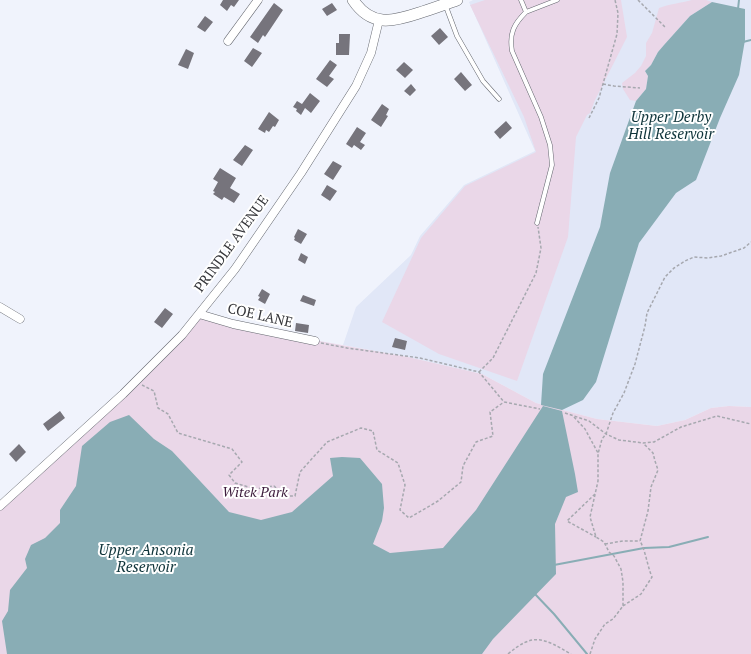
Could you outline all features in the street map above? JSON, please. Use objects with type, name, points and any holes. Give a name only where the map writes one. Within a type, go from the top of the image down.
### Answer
[{"type":"main road","points":[[353,0],[370,16],[379,20],[390,21],[398,20],[457,0]]},
{"type":"street","points":[[228,41],[258,0]]},
{"type":"street","name":"PRINDLE AVENUE","points":[[0,506],[136,382],[182,335],[200,314],[235,269],[301,173],[356,86],[371,53],[379,20]]},
{"type":"street","points":[[0,307],[20,319]]},
{"type":"street","name":"COE LANE","points":[[200,314],[233,324],[316,341]]},
{"type":"lane","points":[[520,0],[526,12]]},
{"type":"lane","points":[[537,224],[552,165],[550,145],[541,117],[512,51],[510,40],[513,29],[526,12],[557,0]]},
{"type":"lane","points":[[445,4],[457,36],[483,81],[498,99]]},
{"type":"path","points":[[589,118],[599,98],[617,34],[618,13],[615,0]]},
{"type":"path","points":[[638,0],[665,27]]},
{"type":"path","points":[[603,84],[640,88]]},
{"type":"path","points":[[479,372],[493,358],[536,273],[541,248],[537,224]]},
{"type":"path","points":[[596,537],[590,518],[598,481],[598,454],[602,439],[606,434],[613,413],[624,393],[635,364],[647,313],[665,277],[674,268],[694,257],[708,258],[721,256],[744,248],[751,242]]},
{"type":"path","points":[[316,341],[347,348],[420,358],[479,372],[504,402],[540,409]]},
{"type":"path","points":[[136,382],[154,391],[158,408],[168,414],[178,433],[232,449],[242,462],[229,475],[235,483],[255,489],[274,486],[285,496],[296,496],[300,472],[327,442],[361,428],[372,431],[377,450],[398,463],[405,485],[400,510],[409,518],[438,501],[461,482],[463,466],[476,442],[493,436],[490,412],[504,402]]},
{"type":"path","points":[[598,454],[592,439],[585,429],[575,417],[565,413],[589,421],[606,434],[620,440],[643,443],[654,442],[681,427],[717,416],[751,424]]},
{"type":"path","points":[[590,654],[595,639],[605,624],[613,619],[623,606],[641,594],[652,577],[647,564],[644,548],[640,541],[648,511],[651,487],[658,470],[653,453],[643,443]]},
{"type":"path","points":[[595,494],[567,521],[604,542],[610,553],[614,556],[621,569],[623,582],[623,606]]},
{"type":"path","points":[[605,544],[623,540],[640,541]]},
{"type":"path","points":[[508,654],[529,640],[548,642],[571,654]]},
{"type":"shaded area","points":[[473,0],[751,0],[751,407],[729,406],[711,408],[685,420],[657,426],[597,419],[536,403],[482,374],[408,357],[343,345],[356,307],[411,255],[420,236],[464,185],[535,151],[469,2]]},
{"type":"green space","points":[[485,0],[621,0],[627,37],[590,113],[587,115],[576,137],[568,237],[517,381],[439,354],[382,322],[421,238],[465,186],[536,152],[524,117],[470,5]]},
{"type":"green space","points":[[692,0],[706,0],[712,2],[690,16],[658,52],[651,65],[645,71],[648,76],[646,89],[636,101],[630,100],[623,89],[622,83],[635,73],[641,66],[646,56],[646,43],[652,33],[659,8]]},
{"type":"green space","name":"Witek Park","points":[[200,316],[231,325],[408,357],[482,374],[536,403],[597,419],[657,426],[685,420],[711,408],[729,406],[751,407],[751,654],[0,654],[0,509]]},
{"type":"water","name":"Upper Derby Hill Reservoir","points":[[712,2],[745,9],[745,40],[739,75],[720,118],[696,180],[676,193],[639,243],[596,382],[583,400],[562,410],[541,405],[543,374],[600,227],[610,173],[636,101],[646,89],[648,76],[645,71],[651,65],[658,52],[690,16]]},
{"type":"water","name":"Upper Ansonia Reservoir","points":[[543,406],[562,411],[578,492],[566,497],[555,524],[556,574],[493,639],[482,654],[7,654],[2,621],[8,611],[10,590],[27,568],[25,559],[31,545],[45,538],[60,523],[60,510],[76,486],[82,446],[110,422],[129,415],[154,439],[172,451],[229,512],[261,520],[292,512],[333,476],[330,458],[360,458],[382,484],[384,508],[382,521],[373,544],[390,553],[443,548],[476,510]]},
{"type":"building","points":[[223,0],[239,0],[234,7],[231,5],[227,11],[220,5]]},
{"type":"building","points":[[274,3],[283,10],[265,37],[263,35],[258,43],[250,37]]},
{"type":"building","points":[[332,3],[337,10],[327,16],[322,9]]},
{"type":"building","points":[[205,16],[213,22],[205,32],[197,27]]},
{"type":"building","points":[[440,28],[448,37],[439,45],[431,36]]},
{"type":"building","points":[[339,34],[350,34],[349,55],[336,55],[336,43],[339,43]]},
{"type":"building","points":[[253,48],[262,53],[252,67],[244,61]]},
{"type":"building","points":[[186,49],[194,53],[188,69],[178,65]]},
{"type":"building","points":[[330,60],[337,65],[329,76],[334,79],[327,87],[316,79]]},
{"type":"building","points":[[404,62],[413,70],[405,78],[396,70]]},
{"type":"building","points":[[461,72],[472,85],[465,91],[454,79]]},
{"type":"building","points":[[411,84],[416,90],[410,96],[404,91]]},
{"type":"building","points":[[310,93],[320,101],[311,113],[305,108],[301,115],[296,111],[297,109],[293,107],[297,101],[302,104]]},
{"type":"building","points":[[382,104],[389,109],[386,115],[388,116],[381,127],[371,120]]},
{"type":"building","points":[[269,112],[279,120],[275,127],[273,126],[269,132],[266,130],[265,133],[258,129]]},
{"type":"building","points":[[506,121],[512,128],[500,139],[494,132]]},
{"type":"building","points":[[357,127],[366,133],[360,142],[365,145],[361,150],[354,145],[352,148],[346,144]]},
{"type":"building","points":[[245,145],[253,150],[242,166],[233,160]]},
{"type":"building","points":[[333,161],[342,166],[333,180],[324,174]]},
{"type":"building","points":[[220,168],[236,178],[230,188],[240,194],[234,203],[224,197],[222,200],[213,194],[218,182],[213,179]]},
{"type":"building","points":[[327,185],[337,191],[330,201],[321,195]]},
{"type":"building","points":[[298,229],[307,234],[301,244],[294,240]]},
{"type":"building","points":[[301,253],[308,257],[305,264],[298,260]]},
{"type":"building","points":[[262,289],[270,294],[265,304],[258,300],[260,297],[258,296]]},
{"type":"building","points":[[303,295],[316,300],[314,306],[300,301]]},
{"type":"building","points":[[165,308],[173,314],[162,328],[154,322]]},
{"type":"building","points":[[296,323],[309,325],[308,333],[295,331]]},
{"type":"building","points":[[395,338],[407,341],[405,350],[392,347]]},
{"type":"building","points":[[60,411],[65,418],[48,431],[43,424]]},
{"type":"building","points":[[19,444],[26,452],[16,462],[9,454]]},
{"type":"waterway","points":[[738,9],[739,0]]},
{"type":"waterway","points":[[743,42],[751,40]]},
{"type":"waterway","points":[[554,565],[644,548],[669,547],[708,537]]},
{"type":"waterway","points":[[534,593],[554,614],[587,654]]}]
